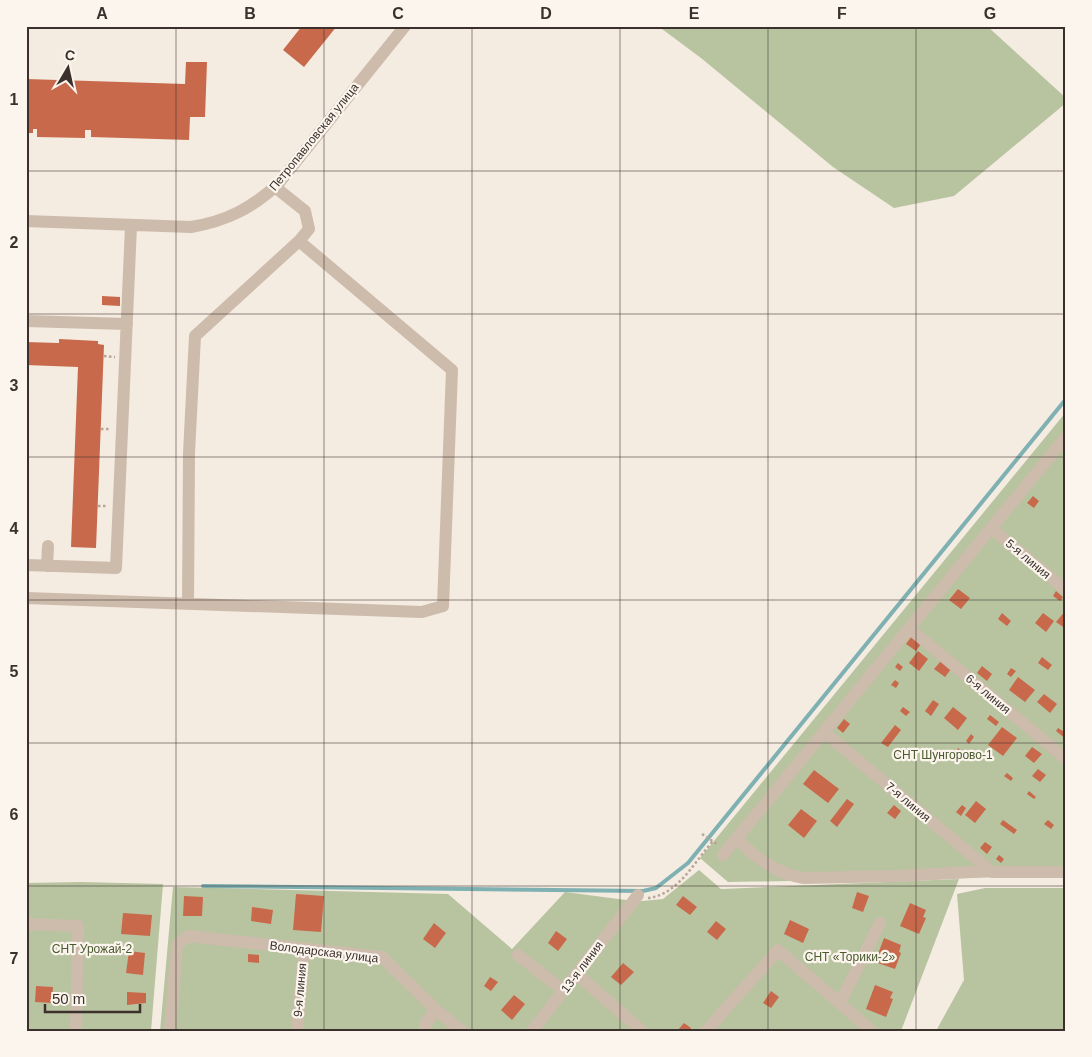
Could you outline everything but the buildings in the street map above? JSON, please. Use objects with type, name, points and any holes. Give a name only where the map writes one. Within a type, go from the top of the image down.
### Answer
[{"type":"street","name":"Петропавловская улица","points":[[26,222],[191,227],[209,224],[232,216],[257,203],[275,187],[405,26]]},
{"type":"street","points":[[188,604],[190,452],[195,336],[299,241],[309,229],[305,211],[275,187]]},
{"type":"street","points":[[26,565],[116,568],[131,226]]},
{"type":"street","points":[[26,598],[422,612],[443,606],[452,370],[299,241]]},
{"type":"street","points":[[26,320],[127,324]]},
{"type":"street","points":[[724,855],[1066,437]]},
{"type":"street","name":"5-я линия","points":[[991,528],[1066,590]]},
{"type":"street","points":[[47,566],[48,546]]},
{"type":"street","name":"6-я линия","points":[[909,628],[1066,759]]},
{"type":"street","name":"7-я линия","points":[[824,732],[991,872]]},
{"type":"street","points":[[737,839],[776,870],[789,876],[804,878],[991,872],[1066,872]]},
{"type":"street","name":"13-я линия","points":[[532,1031],[635,899]]},
{"type":"street","points":[[840,1003],[880,923]]},
{"type":"street","points":[[26,924],[78,926],[76,1031]]},
{"type":"street","name":"Володарская улица","points":[[170,1031],[176,945],[188,936],[382,957],[436,1010],[462,1031]]},
{"type":"street","name":"9-я линия","points":[[297,1031],[304,949]]},
{"type":"street","points":[[706,1031],[778,950],[872,1031]]},
{"type":"street","points":[[518,955],[564,991]]},
{"type":"street","points":[[577,974],[642,1031]]},
{"type":"street","points":[[425,1031],[425,1024],[436,1010]]},
{"type":"path","points":[[104,356],[116,357]]},
{"type":"path","points":[[101,429],[114,429]]},
{"type":"path","points":[[98,506],[111,506]]},
{"type":"path","points":[[635,899],[654,898],[667,892],[696,866],[699,858],[713,841],[702,834]]},
{"type":"path","points":[[919,1031],[924,1031]]},
{"type":"green space","points":[[658,26],[987,26],[1066,98],[1066,103],[954,196],[894,208],[833,167],[701,58]]},
{"type":"green space","name":"СНТ Шунгорово-1","points":[[1066,412],[1066,876],[728,882],[700,858]]},
{"type":"green space","name":"СНТ «Торики-2»","points":[[699,870],[721,889],[959,879],[901,1031],[160,1031],[173,887],[448,894],[512,949],[565,892],[632,902],[663,899]]},
{"type":"green space","name":"СНТ Урожай-2","points":[[26,883],[163,884],[151,1031],[26,1031]]},
{"type":"green space","points":[[985,888],[1066,888],[1066,1031],[936,1031],[964,980],[957,894]]},
{"type":"waterway","points":[[203,886],[643,891],[656,888],[688,863],[1066,399]]}]
